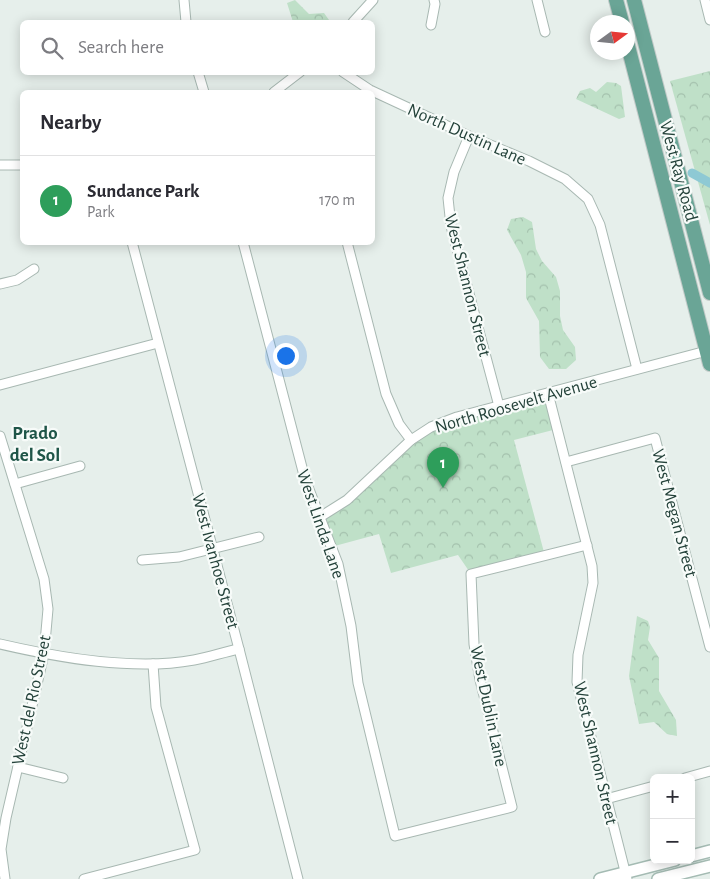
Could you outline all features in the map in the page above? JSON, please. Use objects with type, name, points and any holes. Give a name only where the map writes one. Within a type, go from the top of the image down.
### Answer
[{"type":"main road","points":[[616,0],[620,15]]},
{"type":"main road","name":"West Ray Road","points":[[634,0],[710,293]]},
{"type":"main road","name":"West Ray Road","points":[[632,60],[709,355]]},
{"type":"main road","points":[[695,855],[710,851]]},
{"type":"main road","points":[[600,879],[626,876],[663,864]]},
{"type":"main road","points":[[658,879],[710,866]]},
{"type":"street","points":[[184,0],[186,20]]},
{"type":"street","points":[[355,20],[373,0]]},
{"type":"street","points":[[431,25],[434,0]]},
{"type":"street","points":[[537,0],[546,32]]},
{"type":"street","points":[[704,0],[709,15]]},
{"type":"street","points":[[199,75],[203,90]]},
{"type":"street","points":[[277,90],[296,75]]},
{"type":"street","name":"North Dustin Lane","points":[[347,75],[369,90]]},
{"type":"street","name":"North Dustin Lane","points":[[375,93],[529,161],[565,179],[588,199],[600,225],[637,369]]},
{"type":"street","name":"West Shannon Street","points":[[469,136],[454,172],[448,198],[451,226],[499,406]]},
{"type":"street","points":[[0,165],[20,165]]},
{"type":"street","name":"West Ivanhoe Street","points":[[133,245],[298,879]]},
{"type":"street","name":"West Linda Lane","points":[[244,245],[305,479],[338,564],[351,626],[358,683],[395,836],[512,807]]},
{"type":"street","points":[[348,245],[386,394],[399,424],[411,440]]},
{"type":"street","points":[[0,284],[17,280],[34,269]]},
{"type":"street","points":[[0,385],[158,344]]},
{"type":"street","name":"North Roosevelt Avenue","points":[[320,517],[347,500],[411,440],[431,427],[457,417],[637,369],[709,355]]},
{"type":"street","name":"West Shannon Street","points":[[548,393],[592,566],[593,583],[578,655],[577,682],[626,876]]},
{"type":"street","name":"West del Rio Street","points":[[0,436],[44,580],[48,609],[44,654],[6,818],[1,849],[5,879]]},
{"type":"street","name":"West Megan Street","points":[[566,462],[655,438],[710,647]]},
{"type":"street","points":[[15,484],[80,466]]},
{"type":"street","points":[[142,560],[179,557],[259,537]]},
{"type":"street","name":"West Dublin Lane","points":[[512,807],[480,680],[474,644],[471,574],[587,545]]},
{"type":"street","points":[[0,644],[44,654],[153,664],[195,660],[239,649]]},
{"type":"street","points":[[84,879],[195,850],[156,707],[153,664]]},
{"type":"street","points":[[18,767],[63,778]]},
{"type":"street","points":[[695,775],[710,771]]},
{"type":"street","points":[[606,799],[650,787]]},
{"type":"green space","points":[[295,0],[309,14],[324,13],[329,20],[292,20],[287,3]]},
{"type":"green space","points":[[710,71],[710,225],[670,81]]},
{"type":"green space","points":[[607,82],[616,83],[621,86],[625,117],[619,119],[576,99],[580,91],[590,88],[596,92]]},
{"type":"green space","points":[[523,217],[532,222],[536,249],[542,261],[556,277],[560,291],[560,316],[563,330],[575,347],[576,360],[566,369],[549,369],[540,357],[539,321],[526,298],[526,272],[521,255],[507,230],[511,219]]},
{"type":"green space","points":[[548,393],[557,429],[514,440],[545,556],[471,574],[458,555],[391,573],[379,534],[331,547],[320,517],[431,427]]},
{"type":"green space","points":[[637,616],[648,621],[650,627],[648,640],[659,658],[659,691],[676,720],[677,736],[667,734],[654,722],[639,724],[629,676]]},
{"type":"waterway","points":[[692,173],[710,183]]},
{"type":"place","name":"Sundance Park","points":[[443,488]]},
{"type":"district","name":"Prado del Sol","points":[[35,443]]}]
